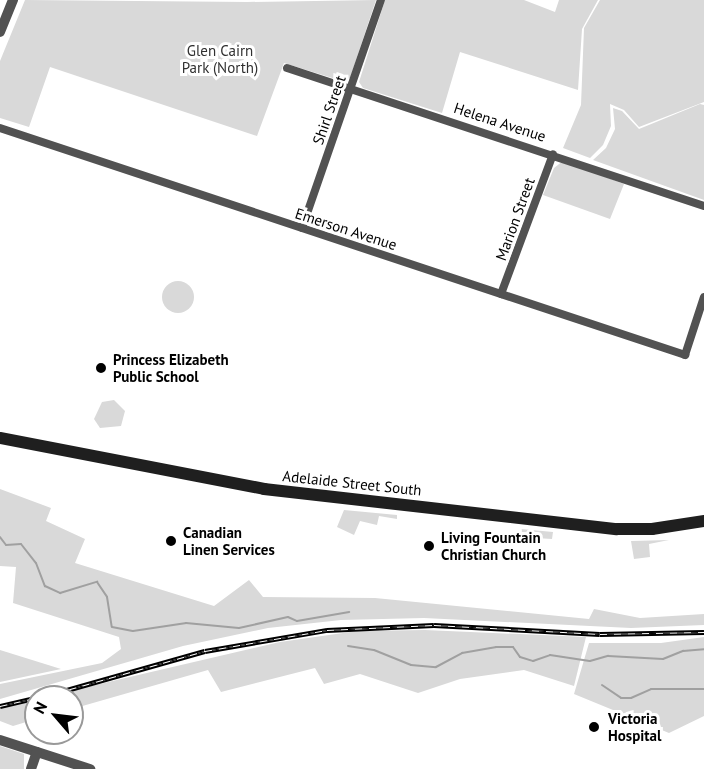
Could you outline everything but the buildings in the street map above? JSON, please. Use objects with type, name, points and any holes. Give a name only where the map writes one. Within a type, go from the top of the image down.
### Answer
[{"type":"main road","name":"Adelaide Street South","points":[[0,438],[264,489],[617,529],[652,529],[704,521]]},
{"type":"street","points":[[0,32],[13,0]]},
{"type":"street","name":"Shirl Street","points":[[302,228],[381,0]]},
{"type":"street","name":"Helena Avenue","points":[[287,68],[554,153],[704,206]]},
{"type":"street","name":"Emerson Avenue","points":[[0,128],[685,355],[704,297]]},
{"type":"street","name":"Marion Street","points":[[501,294],[554,153]]},
{"type":"street","points":[[0,740],[90,769]]},
{"type":"street","points":[[31,769],[37,752]]},
{"type":"green space","name":"Glen Cairn Park (North)","points":[[25,0],[247,2],[376,0],[350,78],[342,81],[284,63],[257,136],[50,67],[29,127],[0,118],[0,61]]},
{"type":"green space","points":[[385,0],[524,0],[555,12],[559,0],[598,0],[582,29],[578,90],[460,52],[442,113],[363,88],[359,82]]},
{"type":"green space","points":[[600,0],[704,0],[704,102],[639,127],[624,110],[610,104],[611,126],[603,145],[590,158],[563,148],[581,105],[584,28]]},
{"type":"green space","points":[[700,104],[704,105],[704,200],[593,160],[606,148],[615,129],[613,108],[622,111],[639,129]]},
{"type":"green space","points":[[563,161],[624,184],[610,219],[543,195],[554,168]]},
{"type":"green space","points":[[178,281],[190,285],[194,297],[190,309],[178,313],[166,309],[162,297],[166,285]]},
{"type":"green space","points":[[114,400],[125,411],[121,426],[100,428],[94,419],[102,402]]},
{"type":"green space","points":[[0,489],[51,508],[46,521],[85,539],[75,563],[214,606],[249,580],[263,597],[375,598],[589,619],[594,609],[640,618],[704,614],[704,625],[631,628],[424,618],[341,620],[268,628],[183,646],[48,685],[24,685],[24,692],[0,699],[0,684],[102,663],[121,649],[119,637],[13,603],[16,567],[0,566]]},
{"type":"green space","points":[[344,510],[397,515],[397,519],[379,516],[377,525],[360,521],[354,535],[337,527]]},
{"type":"green space","points":[[521,529],[553,532],[552,539],[520,537]]},
{"type":"green space","points":[[669,540],[649,544],[650,557],[634,559],[631,541]]},
{"type":"green space","points":[[425,630],[586,637],[574,686],[524,670],[460,679],[418,693],[360,674],[324,684],[315,668],[221,692],[208,670],[84,706],[84,688],[280,642],[357,631]]},
{"type":"green space","points":[[704,637],[704,716],[669,733],[574,694],[589,643],[661,643]]},
{"type":"green space","points":[[0,650],[61,669],[0,682]]},
{"type":"green space","points":[[24,702],[24,723],[13,726],[0,721],[0,707]]},
{"type":"green space","points":[[0,746],[24,754],[24,769],[0,769]]},
{"type":"waterway","points":[[0,537],[6,545],[21,544],[36,563],[45,586],[60,593],[97,582],[107,597],[112,627],[133,631],[186,623],[239,628],[288,617],[297,621],[349,612]]},
{"type":"waterway","points":[[348,646],[374,650],[411,665],[436,667],[462,653],[496,647],[513,647],[520,657],[533,661],[550,655],[590,661],[608,656],[663,659],[683,651],[704,649]]},
{"type":"waterway","points":[[602,685],[621,698],[631,698],[651,689],[704,689]]},
{"type":"railway","points":[[84,685],[205,651],[327,630],[434,625],[600,634],[704,632]]},
{"type":"railway","points":[[0,706],[24,701]]},
{"type":"place","name":"Princess Elizabeth Public School","points":[[101,368]]},
{"type":"place","name":"Canadian Linen Services","points":[[171,541]]},
{"type":"place","name":"Living Fountain Christian Church","points":[[429,546]]},
{"type":"place","name":"Victoria Hospital","points":[[594,727]]}]
